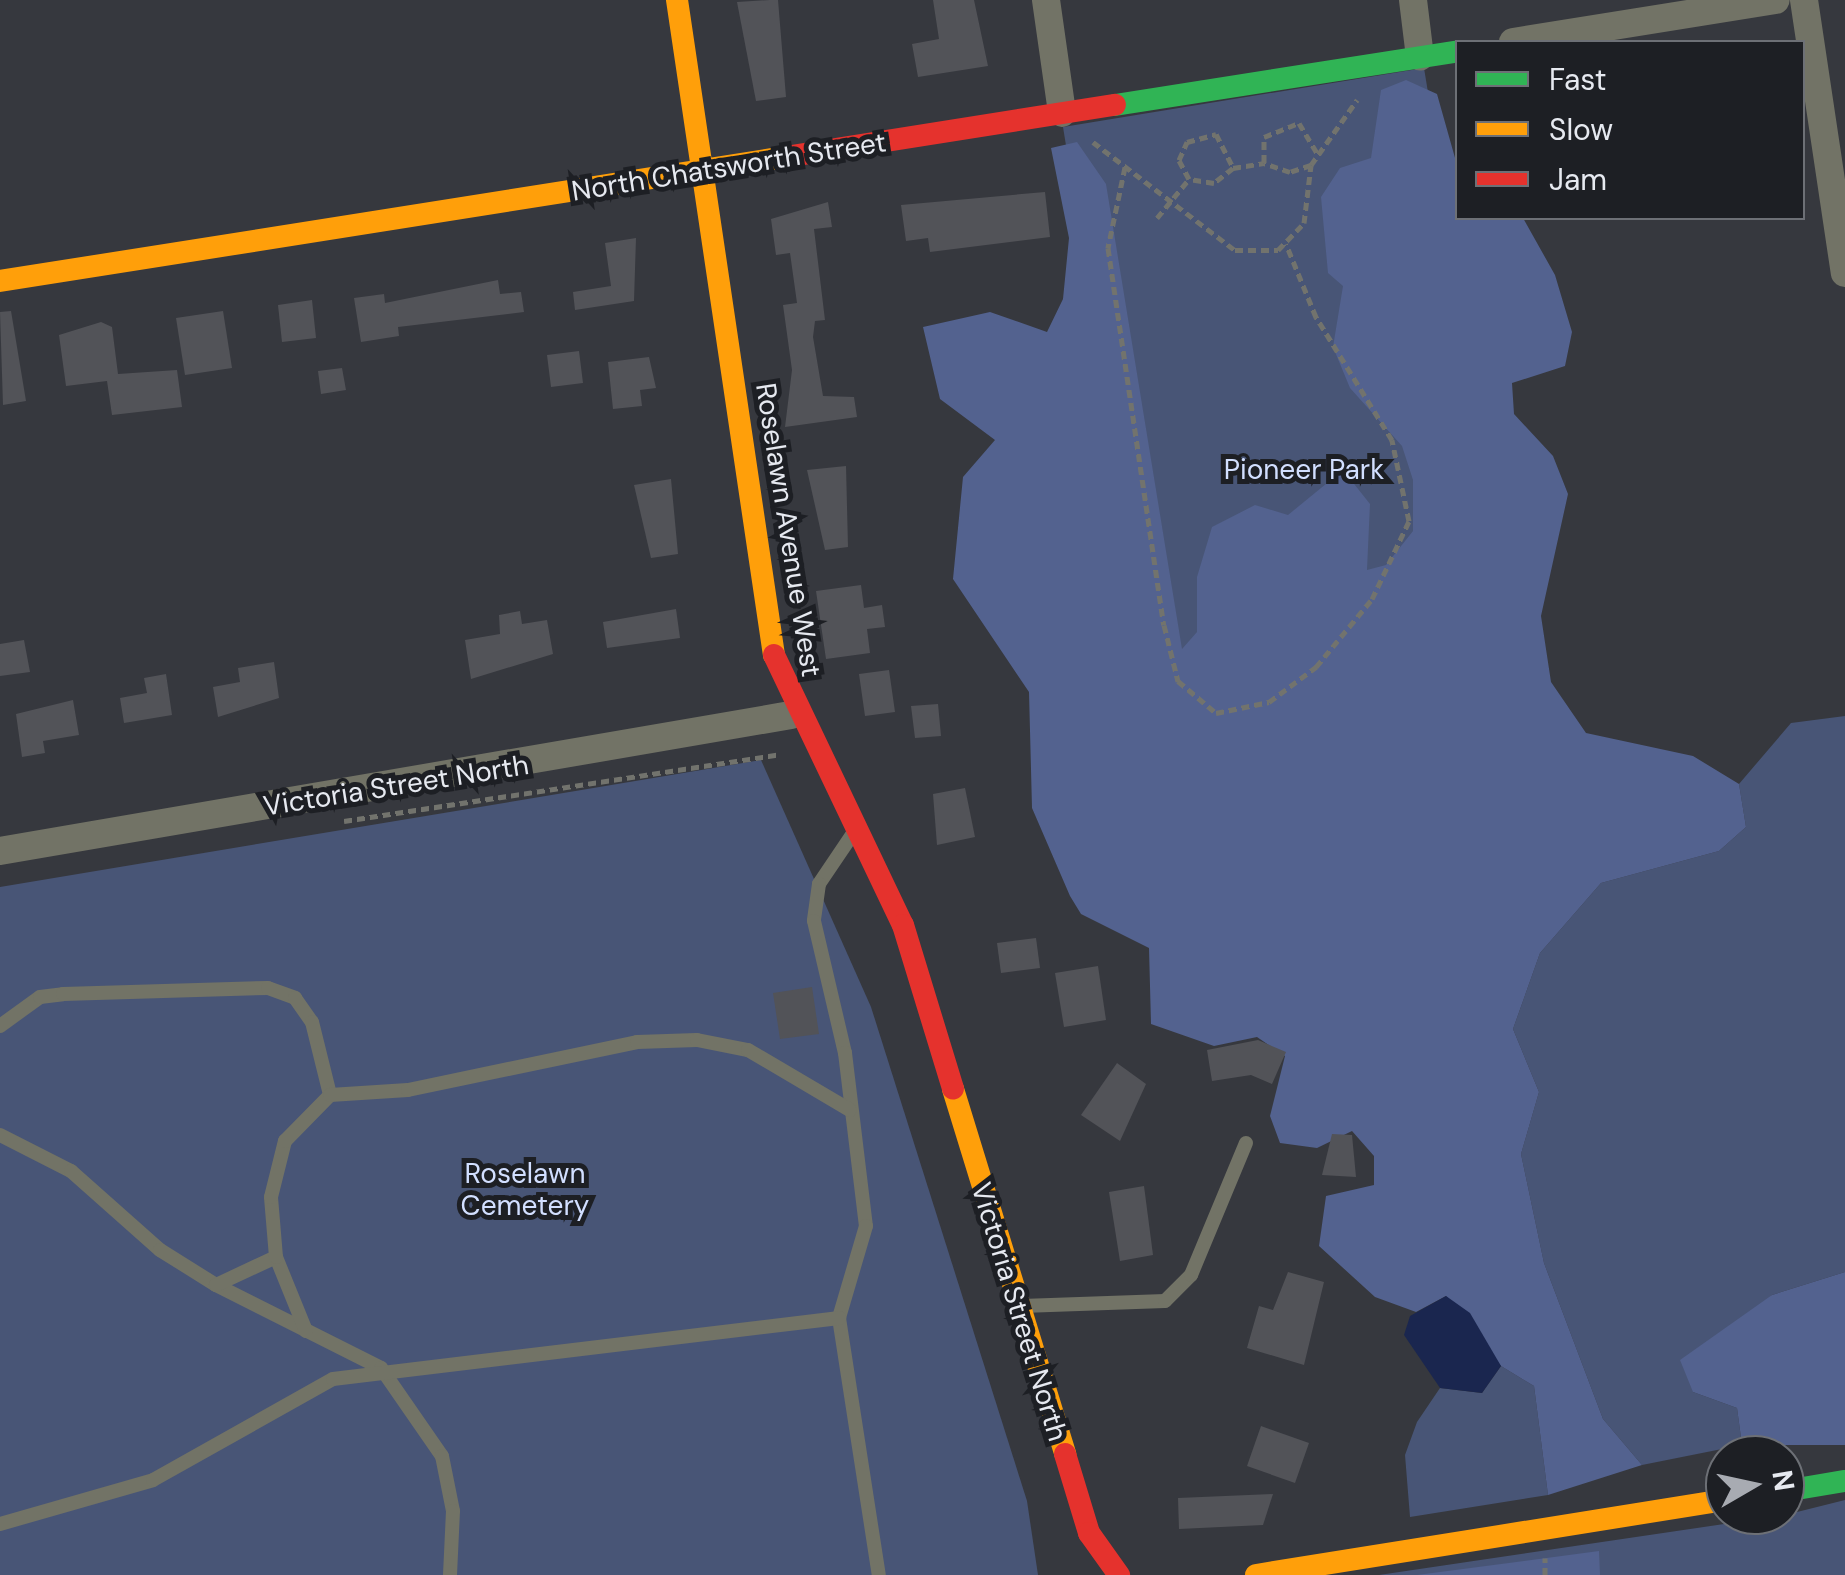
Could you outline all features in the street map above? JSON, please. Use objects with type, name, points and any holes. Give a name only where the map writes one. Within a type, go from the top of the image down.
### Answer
[{"type":"street","name":"Roselawn Avenue West","points":[[677,0],[766,614],[791,714],[856,828],[903,925],[939,1039]]},
{"type":"street","points":[[1046,0],[1068,112]]},
{"type":"street","points":[[1413,0],[1420,58]]},
{"type":"street","points":[[1526,40],[1776,0]]},
{"type":"street","points":[[1804,0],[1845,273]]},
{"type":"street","name":"North Chatsworth Street","points":[[0,281],[1455,52]]},
{"type":"street","name":"Victoria Street North","points":[[0,851],[722,734],[791,714]]},
{"type":"street","name":"Victoria Street North","points":[[939,1039],[1089,1534],[1119,1575]]},
{"type":"street","points":[[1805,1488],[1845,1481]]},
{"type":"street","points":[[1256,1575],[1705,1503]]},
{"type":"lane","points":[[856,828],[819,884],[814,922],[850,1110],[866,1226],[839,1318],[879,1575]]},
{"type":"lane","points":[[0,1026],[40,998],[63,994],[268,988],[295,998],[312,1022],[330,1095]]},
{"type":"lane","points":[[306,1331],[276,1257],[272,1198],[285,1141],[330,1095],[408,1090],[637,1042],[697,1040],[748,1050],[850,1110]]},
{"type":"lane","points":[[0,1136],[71,1172],[160,1250],[216,1285],[381,1368],[442,1456],[453,1511],[450,1575]]},
{"type":"lane","points":[[1017,1306],[1165,1301],[1191,1275],[1246,1142]]},
{"type":"lane","points":[[216,1285],[276,1257]]},
{"type":"lane","points":[[0,1524],[153,1480],[334,1379],[381,1368],[839,1318]]},
{"type":"path","points":[[1068,112],[1078,130],[1235,250],[1286,244],[1304,223],[1311,165],[1369,82],[1366,66]]},
{"type":"path","points":[[1264,163],[1264,137],[1290,121],[1307,128],[1318,155]]},
{"type":"path","points":[[1189,179],[1181,150],[1204,132],[1226,142],[1233,168]]},
{"type":"path","points":[[1189,179],[1214,183],[1233,168],[1264,163],[1290,172],[1311,165]]},
{"type":"path","points":[[1125,167],[1108,248],[1164,625],[1178,681],[1216,713],[1269,702],[1316,667],[1372,599],[1409,521],[1392,440],[1316,317],[1286,244]]},
{"type":"path","points":[[1157,218],[1189,179]]},
{"type":"path","points":[[330,823],[780,754]]},
{"type":"path","points":[[1545,1558],[1545,1575]]},
{"type":"green space","name":"Pioneer Park","points":[[1424,68],[1546,813],[1184,872],[1063,127]]},
{"type":"green space","points":[[1845,716],[1845,1272],[1772,1295],[1693,1392],[1737,1408],[1741,1435],[1705,1435],[1705,1452],[1642,1465],[1603,1419],[1544,1263],[1521,1154],[1539,1092],[1513,1029],[1540,953],[1601,883],[1719,851],[1746,827],[1739,784],[1791,723]]},
{"type":"green space","name":"Roselawn Cemetery","points":[[761,760],[871,1007],[1027,1501],[1038,1575],[0,1575],[0,887]]},
{"type":"green space","points":[[1501,1366],[1534,1386],[1548,1495],[1410,1517],[1405,1455],[1417,1422],[1440,1388],[1482,1393]]},
{"type":"green space","points":[[1845,1500],[1845,1575],[1379,1575],[1705,1527],[1705,1535],[1805,1535],[1805,1510]]},
{"type":"shaded area","points":[[1406,80],[1437,94],[1455,158],[1455,220],[1524,220],[1555,275],[1572,332],[1565,366],[1512,383],[1514,414],[1553,456],[1568,494],[1541,616],[1551,682],[1586,733],[1693,756],[1739,784],[1746,827],[1719,851],[1601,883],[1540,953],[1513,1029],[1539,1092],[1521,1154],[1544,1263],[1603,1419],[1642,1465],[1548,1495],[1534,1386],[1501,1366],[1446,1296],[1416,1312],[1375,1297],[1319,1246],[1326,1196],[1374,1185],[1374,1156],[1352,1131],[1317,1148],[1280,1143],[1270,1116],[1285,1056],[1257,1037],[1214,1046],[1151,1024],[1149,948],[1081,914],[1070,896],[1032,808],[1029,692],[953,579],[963,477],[995,440],[940,399],[923,327],[990,312],[1047,332],[1063,299],[1069,238],[1051,148],[1077,142],[1106,184],[1182,649],[1197,632],[1197,577],[1212,527],[1255,505],[1288,515],[1343,470],[1370,504],[1367,570],[1386,565],[1413,531],[1413,480],[1402,446],[1350,388],[1333,347],[1343,286],[1328,273],[1321,197],[1340,168],[1371,158],[1381,90]]},
{"type":"shaded area","points":[[1845,1272],[1845,1445],[1805,1445],[1805,1435],[1741,1435],[1737,1408],[1693,1392],[1680,1360],[1772,1295]]},
{"type":"shaded area","points":[[1446,1296],[1470,1313],[1501,1366],[1482,1393],[1440,1388],[1404,1335],[1410,1316]]},
{"type":"shaded area","points":[[1599,1551],[1600,1575],[1417,1575]]},
{"type":"building","points":[[778,0],[786,97],[756,101],[737,2]]},
{"type":"building","points":[[933,0],[974,0],[988,66],[918,77],[912,44],[939,39]]},
{"type":"building","points":[[1045,192],[1050,237],[930,252],[928,238],[906,241],[901,205]]},
{"type":"building","points":[[828,202],[832,227],[814,229],[825,320],[815,321],[813,337],[823,396],[854,397],[857,417],[785,427],[792,370],[783,305],[797,303],[790,253],[776,255],[771,219]]},
{"type":"building","points":[[636,238],[634,301],[575,310],[573,292],[611,286],[605,243]]},
{"type":"building","points":[[498,280],[500,294],[521,292],[524,312],[398,327],[399,336],[361,342],[354,298],[384,294],[385,303]]},
{"type":"building","points":[[312,300],[316,338],[282,342],[278,305]]},
{"type":"building","points":[[11,311],[26,401],[3,405],[0,312]]},
{"type":"building","points":[[223,311],[232,368],[185,375],[176,318]]},
{"type":"building","points":[[101,322],[112,327],[118,374],[177,370],[182,407],[112,415],[107,381],[66,386],[59,335]]},
{"type":"building","points":[[579,351],[583,383],[551,387],[547,355]]},
{"type":"building","points":[[649,357],[656,388],[640,390],[642,406],[613,409],[608,362]]},
{"type":"building","points":[[342,368],[346,390],[321,394],[318,371]]},
{"type":"building","points":[[846,466],[848,547],[825,550],[807,470]]},
{"type":"building","points":[[671,479],[678,554],[651,558],[634,485]]},
{"type":"building","points":[[861,585],[864,608],[882,605],[885,627],[867,629],[870,653],[826,659],[816,591]]},
{"type":"building","points":[[676,609],[680,638],[607,648],[603,622]]},
{"type":"building","points":[[520,611],[522,624],[547,620],[553,654],[471,679],[465,640],[500,634],[499,615]]},
{"type":"building","points":[[24,640],[30,672],[0,676],[0,644]]},
{"type":"building","points":[[274,662],[279,698],[218,717],[213,687],[240,682],[238,668]]},
{"type":"building","points":[[889,670],[895,712],[865,716],[859,674]]},
{"type":"building","points":[[166,674],[172,715],[124,723],[120,698],[147,693],[144,678]]},
{"type":"building","points":[[73,700],[79,735],[43,741],[45,753],[22,757],[16,714]]},
{"type":"building","points":[[938,704],[941,736],[915,738],[911,706]]},
{"type":"building","points":[[965,788],[975,837],[937,845],[933,794]]},
{"type":"building","points":[[1036,938],[1040,968],[1001,973],[997,943]]},
{"type":"building","points":[[1098,966],[1106,1020],[1064,1027],[1055,973]]},
{"type":"building","points":[[812,987],[819,1034],[780,1039],[773,993]]},
{"type":"building","points":[[1258,1040],[1286,1052],[1272,1084],[1251,1075],[1212,1081],[1207,1050]]},
{"type":"building","points":[[1117,1063],[1146,1084],[1120,1141],[1081,1115]]},
{"type":"building","points":[[1332,1134],[1352,1135],[1356,1177],[1322,1175]]},
{"type":"building","points":[[1144,1186],[1153,1255],[1120,1261],[1109,1192]]},
{"type":"building","points":[[1288,1272],[1324,1282],[1304,1365],[1247,1348],[1259,1306],[1273,1310]]},
{"type":"building","points":[[1261,1426],[1309,1443],[1295,1483],[1247,1466]]},
{"type":"building","points":[[1273,1494],[1263,1525],[1179,1529],[1178,1498]]},
{"type":"traffic: fast","points":[[1115,105],[1455,51]]},
{"type":"traffic: fast","points":[[1805,1488],[1845,1481]]},
{"type":"traffic: slow","points":[[677,0],[774,655]]},
{"type":"traffic: slow","points":[[0,281],[785,157]]},
{"type":"traffic: slow","points":[[953,1089],[1065,1454]]},
{"type":"traffic: slow","points":[[1256,1575],[1705,1503]]},
{"type":"traffic: jam","points":[[785,157],[1115,105]]},
{"type":"traffic: jam","points":[[774,655],[903,925],[953,1089]]},
{"type":"traffic: jam","points":[[1065,1454],[1089,1533],[1119,1575]]}]
